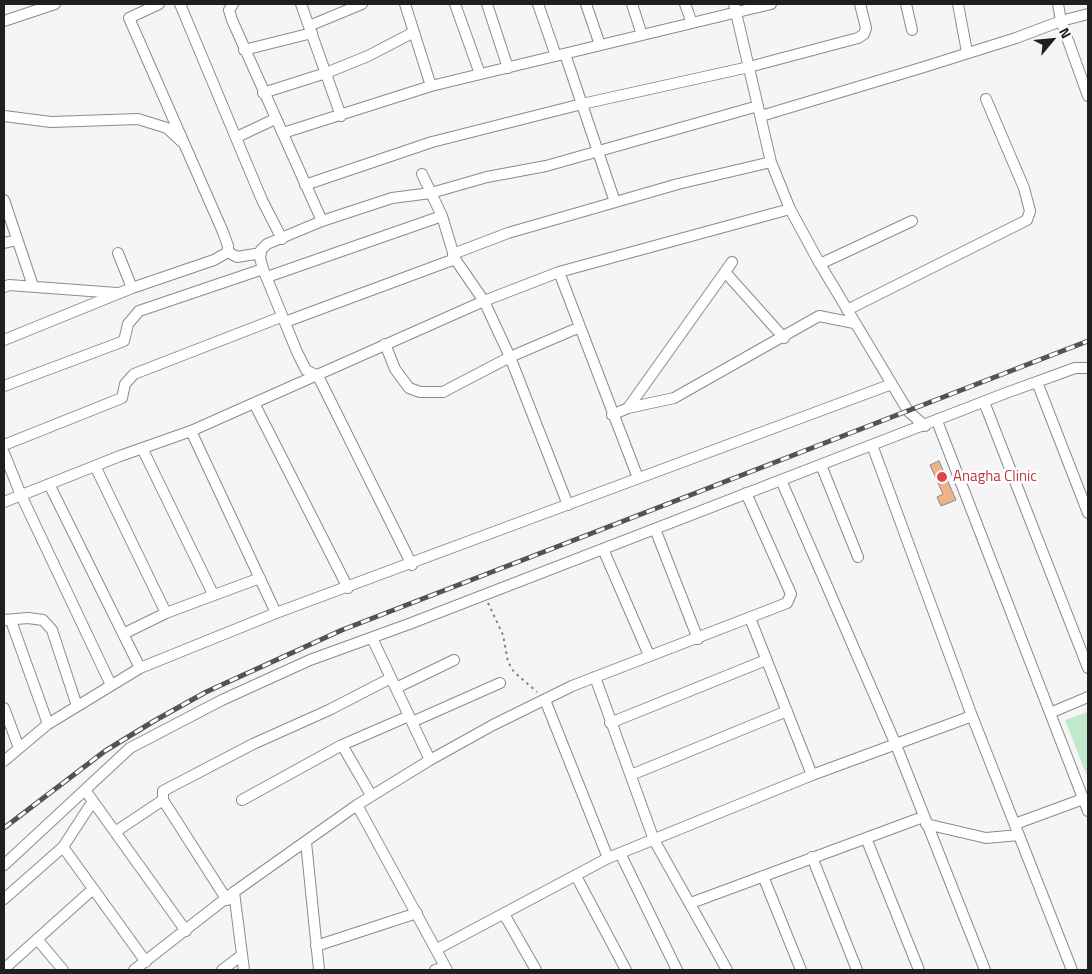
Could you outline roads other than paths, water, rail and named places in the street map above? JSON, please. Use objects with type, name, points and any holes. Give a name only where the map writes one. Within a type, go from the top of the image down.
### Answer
[{"type":"street","points":[[4,21],[55,4]]},
{"type":"street","points":[[159,4],[129,18],[223,232],[228,252]]},
{"type":"street","points":[[180,4],[262,200],[282,239]]},
{"type":"street","points":[[233,4],[229,10],[244,50],[322,221]]},
{"type":"street","points":[[301,4],[341,116]]},
{"type":"street","points":[[244,50],[310,30],[362,4]]},
{"type":"street","points":[[405,4],[431,86]]},
{"type":"street","points":[[455,4],[480,74]]},
{"type":"street","points":[[487,4],[508,68]]},
{"type":"street","points":[[538,4],[582,104],[615,202]]},
{"type":"street","points":[[586,4],[600,45]]},
{"type":"street","points":[[632,4],[642,35]]},
{"type":"street","points":[[685,4],[692,23]]},
{"type":"street","points":[[283,133],[431,86],[692,23],[735,8],[771,4]]},
{"type":"street","points":[[305,185],[432,142],[582,104],[749,67],[858,38],[864,34],[866,28],[860,4]]},
{"type":"street","points":[[906,4],[912,30]]},
{"type":"street","points":[[958,4],[967,52]]},
{"type":"street","points":[[1058,4],[1061,20],[1087,89]]},
{"type":"street","points":[[735,8],[771,162],[790,208],[820,264],[908,411],[925,426]]},
{"type":"street","points":[[412,565],[318,376],[306,370],[265,273],[261,253],[267,244],[322,221],[392,198],[431,193],[487,177],[546,166],[759,111],[924,67],[1016,38],[1061,20],[1088,14]]},
{"type":"street","points":[[264,93],[326,73],[368,56],[414,32]]},
{"type":"street","points":[[847,310],[1027,220],[1030,211],[1024,188],[986,99]]},
{"type":"street","points":[[4,116],[51,122],[138,119],[166,128],[185,145]]},
{"type":"street","points":[[237,137],[275,120]]},
{"type":"street","points":[[4,445],[122,398],[125,384],[134,374],[454,256],[508,233],[678,184],[771,162]]},
{"type":"street","points":[[422,174],[442,216],[454,256],[484,301],[510,357],[568,505]]},
{"type":"street","points":[[4,200],[33,286]]},
{"type":"street","points":[[4,502],[191,431],[484,301],[559,272],[790,208]]},
{"type":"street","points":[[4,386],[124,341],[128,324],[139,310],[265,273],[442,216]]},
{"type":"street","points":[[820,264],[912,221]]},
{"type":"street","points":[[4,242],[16,240]]},
{"type":"street","points":[[228,252],[238,257],[261,253]]},
{"type":"street","points":[[4,340],[132,288],[214,260],[228,252]]},
{"type":"street","points":[[118,253],[132,288]]},
{"type":"street","points":[[628,408],[732,262]]},
{"type":"street","points":[[559,272],[612,415],[638,478]]},
{"type":"street","points":[[725,272],[784,338]]},
{"type":"street","points":[[4,286],[33,286],[120,293]]},
{"type":"street","points":[[612,415],[628,408],[674,398],[784,338],[819,316],[854,322]]},
{"type":"street","points":[[385,344],[395,369],[409,388],[420,392],[443,392],[510,357],[580,327]]},
{"type":"street","points":[[4,865],[130,748],[222,700],[310,660],[372,638],[1037,382],[1075,368],[1088,368]]},
{"type":"street","points":[[1037,382],[1088,513]]},
{"type":"street","points":[[4,761],[48,724],[140,668],[276,613],[412,565],[638,478],[892,384]]},
{"type":"street","points":[[984,402],[1088,668]]},
{"type":"street","points":[[254,403],[348,588]]},
{"type":"street","points":[[937,421],[1088,811]]},
{"type":"street","points":[[191,431],[276,613]]},
{"type":"street","points":[[872,445],[972,716],[1072,970]]},
{"type":"street","points":[[142,448],[213,594]]},
{"type":"street","points":[[4,453],[21,495],[111,685]]},
{"type":"street","points":[[821,465],[858,557]]},
{"type":"street","points":[[95,466],[166,613]]},
{"type":"street","points":[[781,480],[896,745],[985,970]]},
{"type":"street","points":[[49,484],[140,668]]},
{"type":"street","points":[[134,970],[231,896],[371,795],[430,760],[493,725],[595,677],[649,655],[698,639],[787,603],[791,594],[746,494]]},
{"type":"street","points":[[655,529],[698,639]]},
{"type":"street","points":[[603,549],[649,655]]},
{"type":"street","points":[[123,634],[166,613],[260,578]]},
{"type":"street","points":[[48,724],[8,620],[28,618],[43,620],[52,630],[77,706]]},
{"type":"street","points":[[750,618],[812,775]]},
{"type":"street","points":[[372,638],[430,760]]},
{"type":"street","points":[[396,688],[454,660]]},
{"type":"street","points":[[610,723],[766,660]]},
{"type":"street","points":[[595,677],[610,723],[654,840],[727,970]]},
{"type":"street","points":[[244,970],[231,896],[163,800],[163,791],[253,744],[329,710],[391,678]]},
{"type":"street","points":[[242,800],[342,745],[500,683]]},
{"type":"street","points":[[1050,712],[1088,697]]},
{"type":"street","points":[[545,700],[608,858]]},
{"type":"street","points":[[4,708],[19,748]]},
{"type":"street","points":[[631,775],[787,711]]},
{"type":"street","points":[[437,949],[608,858],[812,775],[972,716]]},
{"type":"street","points":[[342,745],[371,795]]},
{"type":"street","points":[[85,790],[186,931]]},
{"type":"street","points":[[1015,824],[1084,799]]},
{"type":"street","points":[[115,832],[163,800]]},
{"type":"street","points":[[4,899],[63,847],[93,801]]},
{"type":"street","points":[[357,805],[437,949],[442,969]]},
{"type":"street","points":[[690,902],[866,838],[925,820],[986,838],[1020,836]]},
{"type":"street","points":[[866,838],[918,970]]},
{"type":"street","points":[[306,842],[319,970]]},
{"type":"street","points":[[63,847],[146,962]]},
{"type":"street","points":[[620,853],[677,970]]},
{"type":"street","points":[[812,857],[857,970]]},
{"type":"street","points":[[576,876],[626,970]]},
{"type":"street","points":[[763,876],[801,970]]},
{"type":"street","points":[[4,969],[93,888]]},
{"type":"street","points":[[316,946],[417,913]]},
{"type":"street","points":[[504,914],[536,970]]},
{"type":"street","points":[[37,939],[63,970]]},
{"type":"street","points":[[222,970],[242,955]]},
{"type":"railway","points":[[4,828],[105,751],[154,721],[206,692],[342,630],[1088,341]]},
{"type":"place","name":"Anagha Clinic","points":[[942,477]]}]
